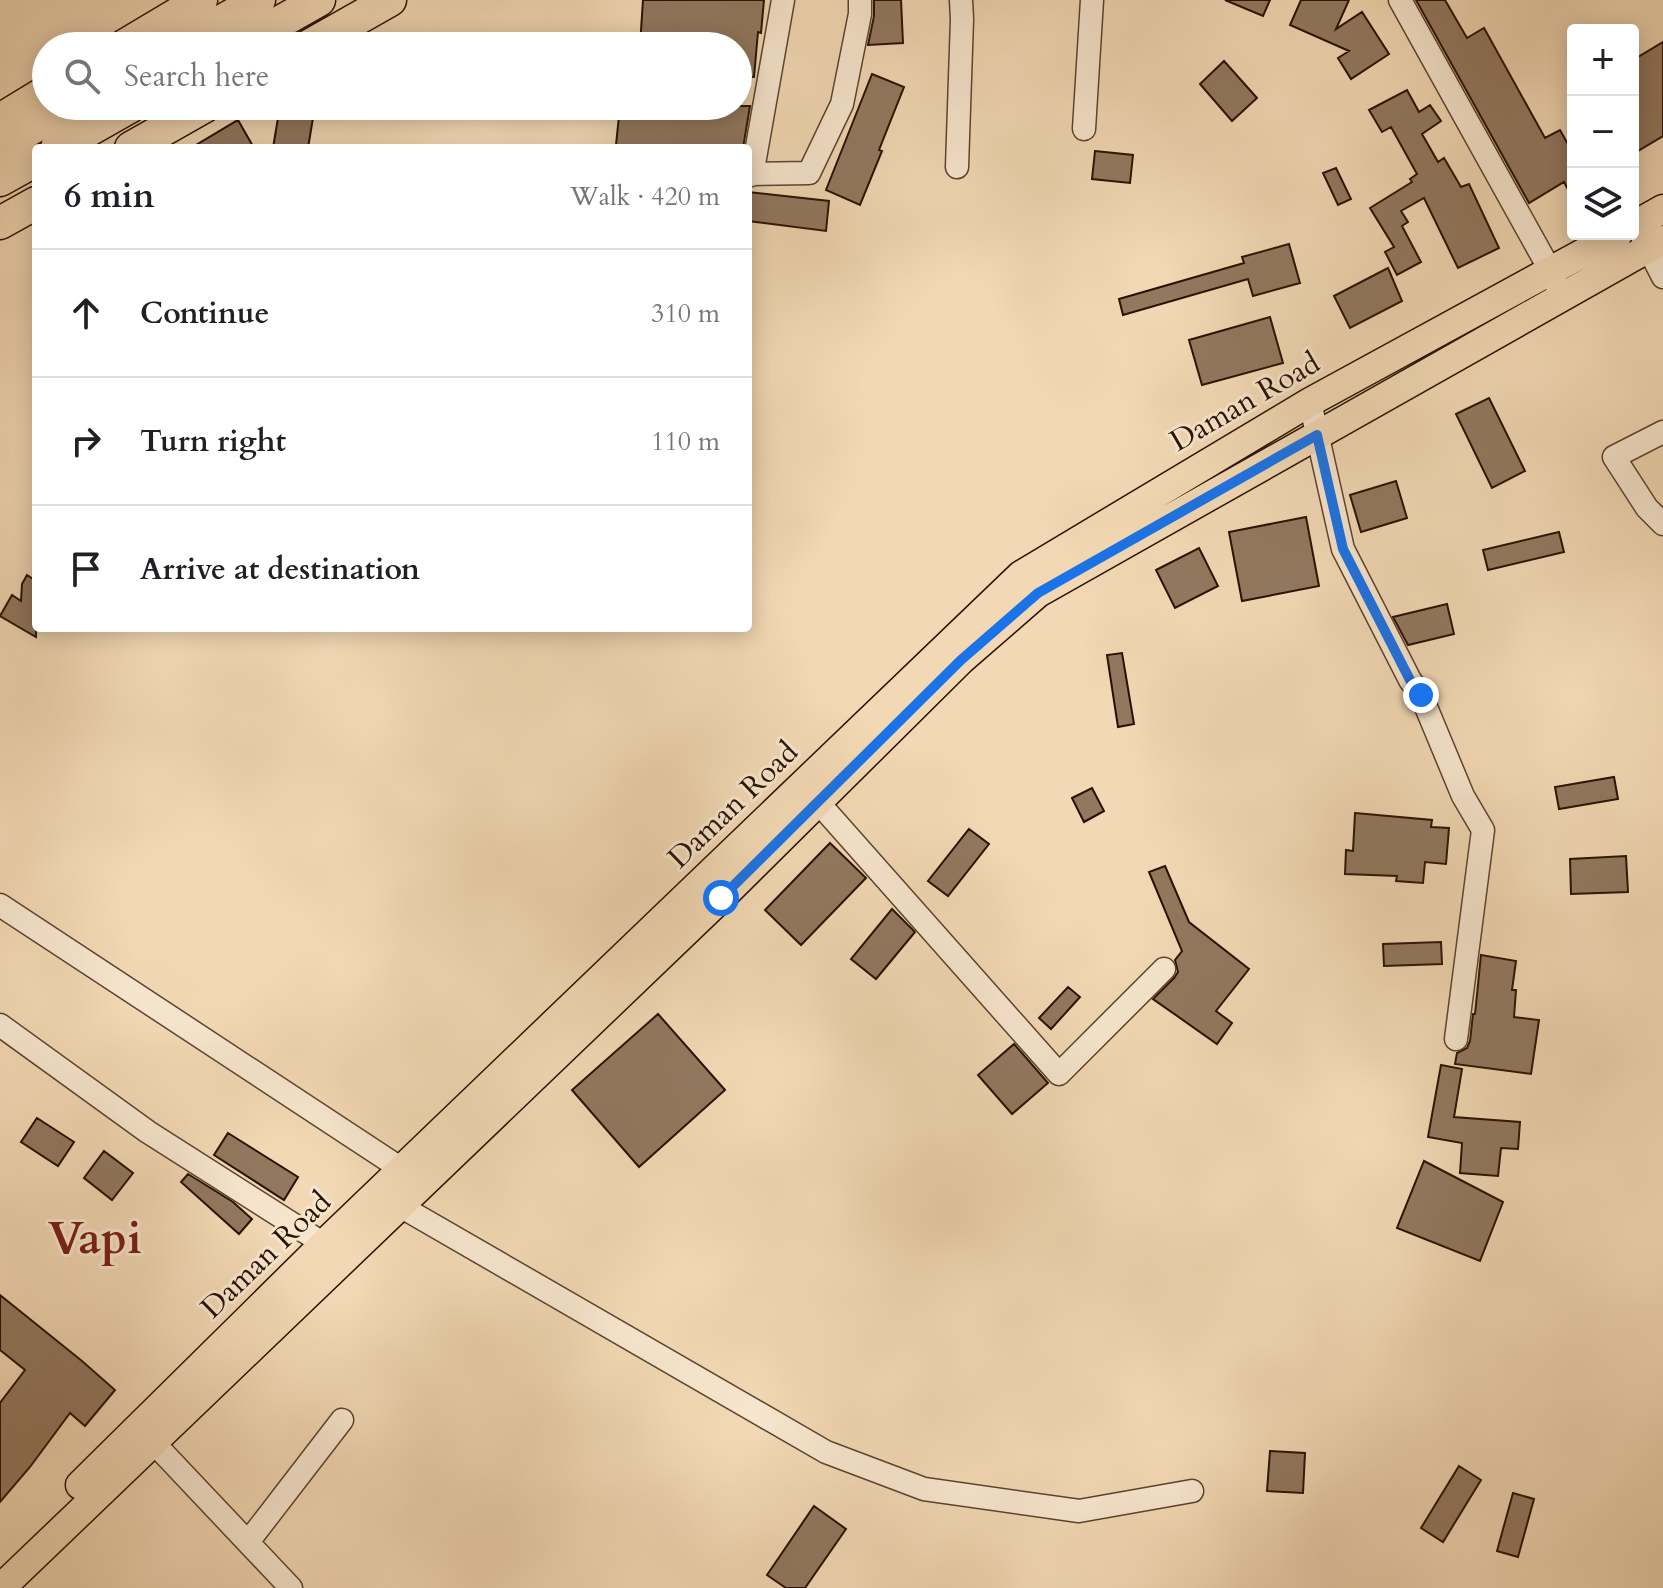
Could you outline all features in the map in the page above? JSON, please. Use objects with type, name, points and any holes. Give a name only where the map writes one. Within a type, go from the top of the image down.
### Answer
[{"type":"highway","points":[[147,32],[201,0]]},
{"type":"highway","points":[[203,32],[259,0]]},
{"type":"highway","points":[[263,32],[319,0]]},
{"type":"highway","points":[[334,32],[390,0]]},
{"type":"highway","points":[[0,120],[32,101]]},
{"type":"highway","points":[[0,146],[46,120]]},
{"type":"highway","points":[[64,144],[106,120]]},
{"type":"highway","points":[[138,144],[180,120]]},
{"type":"highway","points":[[0,180],[32,162]]},
{"type":"highway","points":[[0,223],[32,205]]},
{"type":"main road","name":"Daman Road","points":[[0,1564],[332,1253],[396,1187],[810,794],[1021,575],[1310,402],[1550,270],[1640,234],[1663,209]]},
{"type":"main road","points":[[810,794],[1038,593],[1562,297],[1640,234]]},
{"type":"main road","points":[[1,1588],[153,1442],[332,1253]]},
{"type":"street","points":[[752,163],[783,0]]},
{"type":"street","points":[[752,174],[809,173],[842,104],[860,0]]},
{"type":"street","points":[[957,167],[961,0]]},
{"type":"street","points":[[1084,129],[1092,0]]},
{"type":"street","points":[[1400,0],[1562,297]]},
{"type":"street","points":[[1640,234],[1663,277]]},
{"type":"street","points":[[1310,402],[1343,549],[1410,680],[1421,695],[1463,796],[1483,830],[1456,1039]]},
{"type":"street","points":[[1663,432],[1614,457],[1647,508],[1663,524]]},
{"type":"street","points":[[810,794],[1059,1074],[1164,969]]},
{"type":"street","points":[[0,905],[396,1187],[826,1452],[924,1489],[1079,1511],[1192,1491]]},
{"type":"street","points":[[0,1025],[148,1132],[332,1253]]},
{"type":"street","points":[[248,1542],[342,1420]]},
{"type":"street","points":[[153,1442],[291,1588]]},
{"type":"building","points":[[643,0],[764,0],[754,77],[752,32],[641,32]]},
{"type":"building","points":[[874,0],[901,0],[903,43],[868,45]]},
{"type":"building","points":[[1225,0],[1270,0],[1263,16]]},
{"type":"building","points":[[1301,0],[1349,0],[1336,29],[1362,12],[1389,54],[1351,79],[1338,58],[1349,51],[1290,25]]},
{"type":"building","points":[[1416,0],[1445,0],[1467,38],[1484,28],[1545,138],[1560,130],[1567,142],[1567,188],[1564,182],[1529,203]]},
{"type":"building","points":[[1663,42],[1663,136],[1639,150],[1639,96],[1639,56]]},
{"type":"building","points":[[1224,61],[1257,98],[1232,121],[1200,84]]},
{"type":"building","points":[[872,74],[904,87],[860,205],[826,190]]},
{"type":"building","points":[[1407,90],[1419,112],[1430,105],[1441,121],[1422,134],[1438,162],[1444,158],[1461,187],[1469,184],[1499,248],[1458,268],[1424,198],[1401,211],[1408,222],[1402,226],[1421,262],[1397,275],[1385,252],[1394,247],[1370,208],[1412,182],[1410,179],[1417,174],[1391,127],[1382,132],[1369,110]]},
{"type":"building","points":[[238,120],[252,144],[198,144]]},
{"type":"building","points":[[278,120],[313,120],[309,144],[274,144]]},
{"type":"building","points":[[619,120],[748,120],[744,144],[616,144]]},
{"type":"building","points":[[1095,151],[1133,155],[1130,183],[1092,179]]},
{"type":"building","points":[[1336,168],[1351,199],[1338,205],[1323,173]]},
{"type":"building","points":[[752,192],[829,201],[826,231],[752,222]]},
{"type":"building","points":[[1289,244],[1300,283],[1253,296],[1248,279],[1123,315],[1119,299],[1244,263],[1242,257]]},
{"type":"building","points":[[1388,268],[1402,301],[1350,328],[1334,296]]},
{"type":"building","points":[[1270,317],[1283,363],[1202,385],[1189,340]]},
{"type":"building","points":[[1489,398],[1525,471],[1492,488],[1456,414]]},
{"type":"building","points":[[1396,481],[1407,518],[1361,532],[1350,495]]},
{"type":"building","points":[[1306,517],[1319,586],[1242,601],[1229,532]]},
{"type":"building","points":[[1559,532],[1564,552],[1488,570],[1483,550]]},
{"type":"building","points":[[1199,548],[1218,586],[1175,608],[1156,570]]},
{"type":"building","points":[[27,575],[32,578],[32,632],[36,632],[36,637],[0,616],[12,595],[21,601],[22,584]]},
{"type":"building","points":[[1447,604],[1454,634],[1408,645],[1393,617]]},
{"type":"building","points":[[1122,653],[1134,724],[1118,727],[1107,655]]},
{"type":"building","points":[[1614,777],[1618,799],[1559,809],[1555,787]]},
{"type":"building","points":[[1092,788],[1104,811],[1084,822],[1072,798]]},
{"type":"building","points":[[1355,813],[1432,820],[1431,827],[1449,828],[1446,864],[1425,862],[1423,883],[1396,881],[1397,876],[1345,874],[1346,850],[1353,851]]},
{"type":"building","points":[[969,829],[989,844],[948,896],[928,881]]},
{"type":"building","points":[[830,843],[866,878],[801,945],[765,910]]},
{"type":"building","points":[[1626,856],[1628,892],[1571,894],[1570,859]]},
{"type":"building","points":[[1165,866],[1189,922],[1249,969],[1216,1011],[1232,1023],[1217,1044],[1153,999],[1178,972],[1175,960],[1182,951],[1149,872]]},
{"type":"building","points":[[892,909],[915,932],[876,979],[851,959]]},
{"type":"building","points":[[1441,942],[1442,964],[1384,966],[1383,944]]},
{"type":"building","points":[[1481,955],[1516,961],[1512,990],[1516,990],[1514,1017],[1539,1020],[1531,1074],[1455,1064],[1457,1053],[1467,1048],[1470,1041]]},
{"type":"building","points":[[1068,987],[1080,997],[1051,1029],[1039,1018]]},
{"type":"building","points":[[658,1014],[725,1090],[639,1167],[572,1090]]},
{"type":"building","points":[[1014,1044],[1048,1083],[1012,1114],[978,1075]]},
{"type":"building","points":[[1441,1065],[1462,1069],[1454,1117],[1520,1122],[1518,1149],[1501,1148],[1498,1176],[1460,1173],[1462,1143],[1428,1137]]},
{"type":"building","points":[[37,1118],[74,1142],[58,1166],[21,1142]]},
{"type":"building","points":[[228,1133],[298,1177],[284,1200],[214,1155]]},
{"type":"building","points":[[104,1151],[133,1173],[112,1200],[84,1178]]},
{"type":"building","points":[[1424,1161],[1503,1202],[1480,1261],[1397,1228]]},
{"type":"building","points":[[188,1174],[233,1202],[252,1219],[239,1234],[181,1182]]},
{"type":"building","points":[[0,1295],[115,1390],[85,1426],[70,1413],[0,1502],[0,1403],[25,1370],[0,1350]]},
{"type":"building","points":[[1270,1451],[1305,1453],[1303,1493],[1267,1491]]},
{"type":"building","points":[[1459,1466],[1481,1480],[1443,1542],[1421,1528]]},
{"type":"building","points":[[1513,1493],[1534,1499],[1518,1557],[1497,1551]]},
{"type":"building","points":[[814,1506],[846,1529],[805,1588],[786,1588],[767,1575]]},
{"type":"district","name":"Vapi","points":[[95,1238]]},
{"type":"route","points":[[721,898],[961,660],[1038,593],[1317,435],[1343,549],[1410,680],[1421,695]]}]
